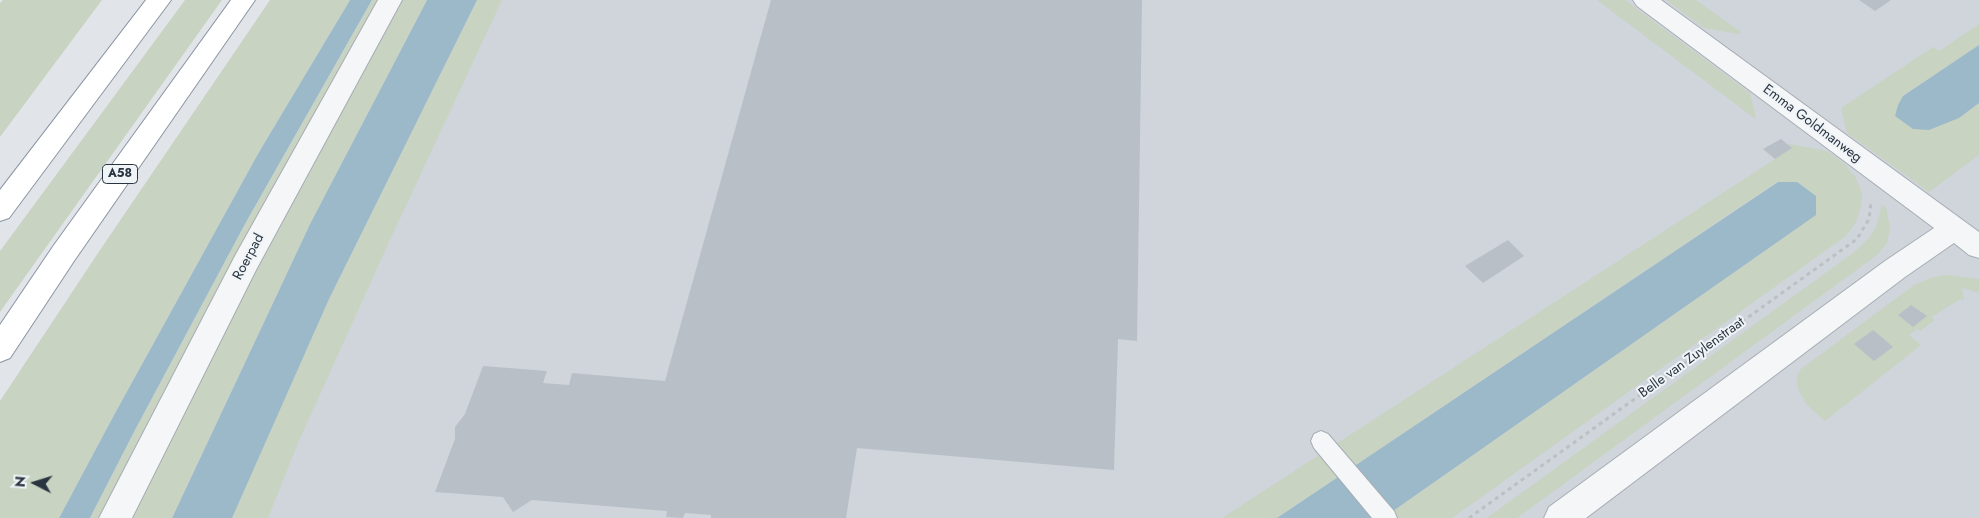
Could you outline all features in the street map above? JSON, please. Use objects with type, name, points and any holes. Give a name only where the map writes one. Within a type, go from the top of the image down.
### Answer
[{"type":"highway","points":[[0,210],[159,0]]},
{"type":"highway","name":"A58","points":[[0,349],[64,253],[243,0]]},
{"type":"street","name":"Roerpad","points":[[115,518],[246,262],[390,0]]},
{"type":"street","name":"Emma Goldmanweg","points":[[1645,0],[1979,247]]},
{"type":"street","points":[[1560,518],[1888,275],[1954,229]]},
{"type":"lane","points":[[1321,441],[1386,518]]},
{"type":"path","name":"Belle van Zuylenstraat","points":[[1469,518],[1857,239],[1869,219],[1872,188],[1881,175]]},
{"type":"shaded area","points":[[460,0],[1979,0],[1979,518],[217,518]]},
{"type":"green space","points":[[3,0],[102,0],[0,137],[0,3]]},
{"type":"green space","points":[[185,0],[222,0],[0,312],[0,251]]},
{"type":"green space","points":[[270,0],[350,0],[259,152],[59,518],[0,518],[0,401]]},
{"type":"green space","points":[[372,0],[382,0],[103,518],[90,518],[245,224]]},
{"type":"green space","points":[[398,0],[427,0],[311,222],[172,518],[125,518]]},
{"type":"green space","points":[[477,0],[502,0],[298,443],[268,518],[232,518],[329,299]]},
{"type":"green space","points":[[1597,0],[1625,0],[1750,93],[1756,118],[1754,118]]},
{"type":"green space","points":[[1666,0],[1696,0],[1741,32],[1738,34],[1704,28]]},
{"type":"green space","points":[[1979,24],[1979,45],[1904,95],[1898,105],[1895,116],[1914,129],[1959,118],[1979,103],[1979,155],[1929,192],[1847,133],[1841,108],[1933,47],[1939,51]]},
{"type":"green space","points":[[1788,145],[1827,151],[1844,163],[1856,178],[1862,193],[1861,207],[1856,222],[1846,236],[1452,518],[1383,518],[1816,215],[1815,196],[1777,182],[1277,518],[1222,518],[1792,148]]},
{"type":"green space","points":[[1882,205],[1886,207],[1890,228],[1887,243],[1877,255],[1517,518],[1487,518],[1853,253],[1870,237],[1876,227]]},
{"type":"green space","points":[[1945,275],[1979,279],[1979,293],[1962,288],[1964,300],[1960,299],[1932,317],[1935,320],[1920,331],[1917,329],[1909,335],[1921,345],[1825,421],[1807,405],[1798,389],[1797,375],[1801,369],[1914,285],[1933,277]]},
{"type":"water","points":[[350,0],[372,0],[245,224],[90,518],[59,518],[259,152]]},
{"type":"water","points":[[427,0],[477,0],[329,299],[232,518],[172,518],[311,222]]},
{"type":"water","points":[[1979,45],[1979,103],[1959,118],[1929,130],[1913,129],[1895,116],[1903,96]]},
{"type":"water","points":[[1778,182],[1797,182],[1816,196],[1816,215],[1383,518],[1277,518]]},
{"type":"building","points":[[771,0],[1142,0],[1137,341],[1118,339],[1114,470],[857,448],[846,518],[711,518],[711,515],[685,513],[683,518],[666,517],[667,511],[532,500],[513,512],[503,497],[435,492],[455,439],[455,427],[465,414],[483,366],[547,371],[543,383],[569,385],[572,373],[665,381]]},
{"type":"building","points":[[1859,0],[1891,0],[1875,11]]},
{"type":"building","points":[[1781,139],[1792,148],[1775,159],[1763,149]]},
{"type":"building","points":[[1508,240],[1524,256],[1483,283],[1465,266]]},
{"type":"building","points":[[1911,305],[1927,316],[1913,327],[1898,315]]},
{"type":"building","points":[[1873,330],[1893,347],[1874,361],[1854,344]]}]
